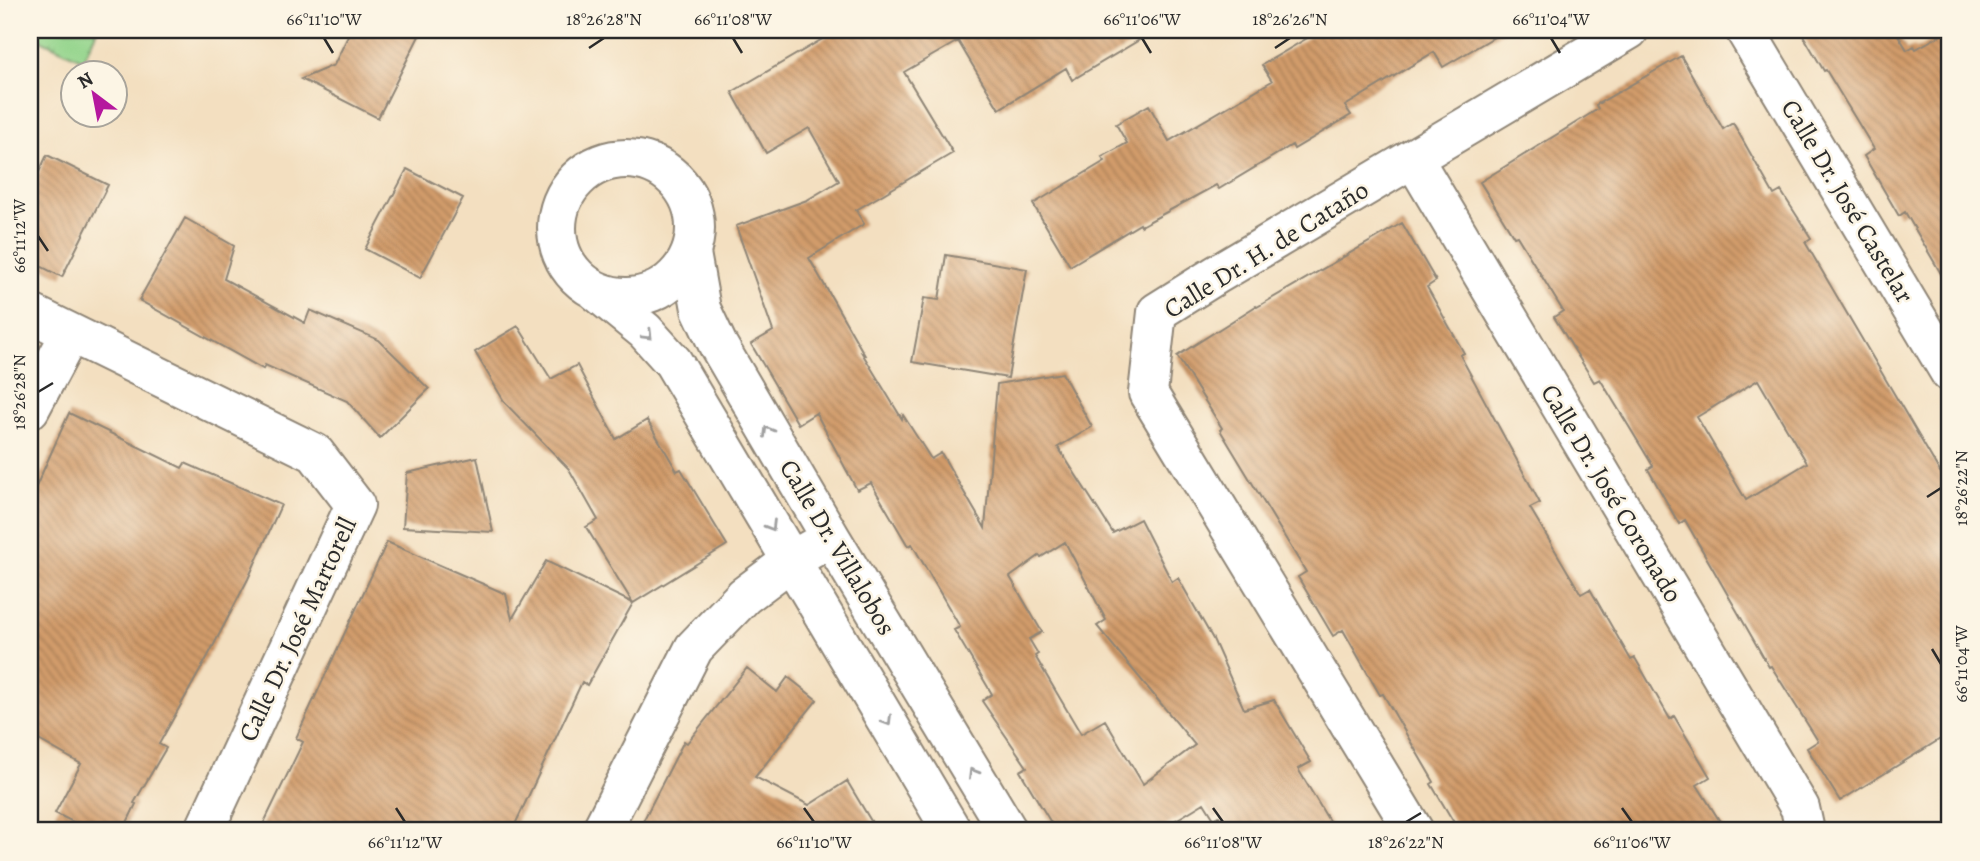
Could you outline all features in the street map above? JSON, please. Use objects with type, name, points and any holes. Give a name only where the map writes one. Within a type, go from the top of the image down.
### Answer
[{"type":"street","name":"Calle Dr. H. de Cataño","points":[[1414,831],[1149,393],[1157,312],[1629,30]]},
{"type":"street","name":"Calle Dr. José Castelar","points":[[1745,30],[1950,373]]},
{"type":"street","name":"Calle Dr. José Coronado","points":[[1413,158],[1800,808],[1805,831]]},
{"type":"street","points":[[624,159],[646,162],[667,172],[683,188],[693,208],[695,231],[691,253],[680,273],[662,288],[641,296],[618,297],[596,291],[578,278],[564,260],[557,237],[558,215],[566,193],[581,176],[601,164],[624,159]]},
{"type":"street","name":"Calle Dr. Villalobos","points":[[691,253],[701,309],[718,345],[1008,831]]},
{"type":"street","name":"Calle Dr. Villalobos","points":[[596,291],[645,331],[673,362],[952,831]]},
{"type":"street","points":[[30,313],[70,334],[30,409]]},
{"type":"street","name":"Calle Dr. José Martorell","points":[[70,334],[316,453],[355,505],[204,831]]},
{"type":"street","points":[[601,831],[694,648],[744,596],[792,560],[831,538]]},
{"type":"green space","points":[[30,30],[97,30],[83,60],[30,35]]},
{"type":"building","points":[[351,30],[422,30],[378,118],[301,79],[334,65]]},
{"type":"building","points":[[838,30],[1156,30],[1072,80],[1066,68],[999,109],[958,41],[904,72],[953,153],[856,210],[864,224],[809,258],[902,419],[903,415],[931,459],[941,453],[985,528],[997,384],[1062,373],[1092,427],[1058,447],[1113,533],[1140,519],[1172,582],[1178,578],[1213,639],[1244,709],[1274,700],[1311,762],[1298,769],[1335,831],[1228,831],[1219,816],[1214,819],[1204,803],[1158,831],[1056,831],[1020,771],[1027,767],[982,701],[992,694],[954,630],[960,627],[912,544],[908,546],[871,483],[857,490],[816,413],[798,424],[751,344],[773,331],[736,226],[807,200],[839,181],[809,128],[766,153],[732,92]],"holes":[[[1065,542],[1106,620],[1097,626],[1195,745],[1143,784],[1105,720],[1081,734],[1035,656],[1038,654],[1029,639],[1042,632],[1010,577],[1039,556]]]},
{"type":"building","points":[[1321,30],[1506,30],[1443,67],[1434,52],[1345,106],[1351,115],[1294,149],[1292,145],[1219,189],[1216,185],[1141,226],[1140,224],[1070,266],[1033,204],[1105,161],[1102,157],[1127,143],[1116,124],[1149,105],[1169,141],[1272,81],[1262,65]]},
{"type":"building","points":[[1800,30],[1895,30],[1907,50],[1914,46],[1916,49],[1950,30],[1950,289],[1905,212],[1899,216],[1864,156],[1874,149]]},
{"type":"building","points":[[1681,56],[1723,129],[1733,123],[1774,195],[1781,191],[1811,238],[1805,242],[1950,489],[1950,733],[1840,801],[1807,748],[1818,741],[1771,666],[1769,667],[1685,520],[1679,524],[1648,469],[1653,466],[1600,379],[1594,382],[1554,317],[1563,311],[1480,182],[1598,109],[1596,105]],"holes":[[[1758,380],[1807,463],[1746,500],[1697,417]]]},
{"type":"building","points":[[47,155],[108,185],[62,277],[30,261],[30,191]]},
{"type":"building","points":[[407,169],[463,198],[420,278],[365,249]]},
{"type":"building","points":[[185,218],[234,246],[224,279],[305,323],[310,310],[379,340],[429,389],[380,438],[347,401],[265,365],[263,369],[139,300]]},
{"type":"building","points":[[1402,223],[1436,281],[1427,287],[1464,353],[1460,355],[1540,503],[1530,508],[1581,594],[1590,589],[1631,660],[1635,658],[1670,719],[1674,716],[1710,777],[1697,785],[1726,831],[1459,831],[1431,784],[1434,782],[1343,630],[1333,636],[1298,577],[1306,572],[1177,356],[1256,306]]},
{"type":"building","points":[[946,255],[1027,269],[1008,378],[912,362],[924,298],[939,300]]},
{"type":"building","points":[[518,326],[551,379],[577,365],[616,439],[647,420],[677,471],[681,469],[727,545],[633,603],[586,527],[598,520],[569,469],[505,403],[475,352]]},
{"type":"building","points":[[69,413],[182,468],[185,463],[281,505],[248,579],[159,744],[166,748],[134,803],[136,804],[123,831],[91,831],[55,813],[81,764],[30,735],[30,500]]},
{"type":"building","points":[[477,457],[493,532],[403,527],[407,473]]},
{"type":"building","points":[[387,542],[506,594],[512,619],[546,561],[633,603],[587,685],[582,682],[512,831],[260,831],[303,742],[296,738]]},
{"type":"building","points":[[747,668],[777,692],[788,677],[817,700],[755,777],[809,805],[847,781],[877,831],[638,831],[684,741],[687,743]]}]
